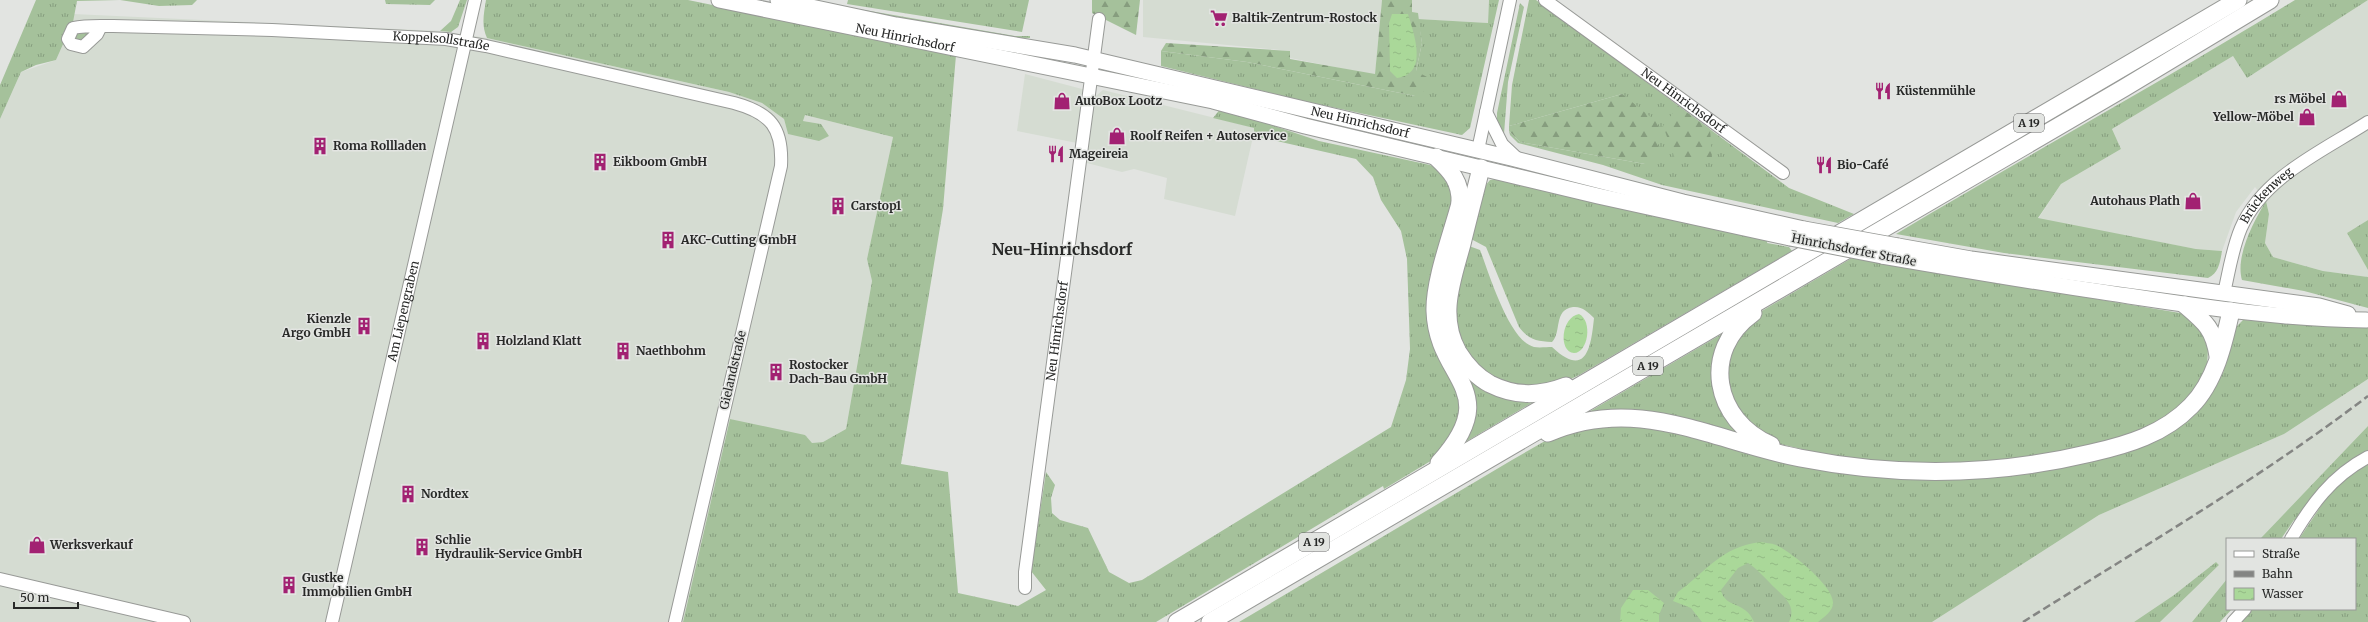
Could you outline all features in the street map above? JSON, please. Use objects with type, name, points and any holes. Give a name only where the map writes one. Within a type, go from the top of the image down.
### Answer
[{"type":"highway","name":"A 19","points":[[1177,622],[2238,0]]},
{"type":"highway","name":"A 19","points":[[1210,622],[1791,283],[2270,0]]},
{"type":"highway","points":[[1436,157],[1455,177],[1460,191],[1460,203]]},
{"type":"highway","points":[[1476,161],[1447,305],[1449,332],[1461,357],[1472,370],[1489,383],[1509,391],[1524,394],[1546,393],[1607,371]]},
{"type":"highway","points":[[1428,475],[1459,439],[1466,423],[1466,392],[1441,341],[1435,311],[1438,288],[1460,203],[1476,161]]},
{"type":"highway","points":[[1791,283],[1746,318],[1734,331],[1724,350],[1720,380],[1729,410],[1748,433],[1770,445],[1819,460]]},
{"type":"highway","points":[[2185,305],[2205,322],[2215,337]]},
{"type":"highway","points":[[2218,358],[2215,337],[2225,305]]},
{"type":"highway","points":[[1505,450],[1532,442],[1550,432],[1570,426],[1606,418],[1623,417],[1666,422],[1765,451],[1876,468],[1914,471],[1982,471],[2066,460],[2118,447],[2146,438],[2174,421],[2192,406],[2204,389],[2218,358],[2225,305]]},
{"type":"main road","name":"Neu Hinrichsdorf","points":[[719,0],[1092,75],[1237,107],[1297,124],[1436,157],[1476,161]]},
{"type":"main road","name":"Neu Hinrichsdorf","points":[[778,0],[896,25],[1027,46],[1100,61],[1476,161]]},
{"type":"main road","points":[[1072,71],[1083,70],[1100,61]]},
{"type":"main road","points":[[1092,75],[1100,61]]},
{"type":"main road","name":"Hinrichsdorfer Straße","points":[[1476,161],[1520,161],[1683,202],[1804,229],[2284,317],[2367,320]]},
{"type":"main road","name":"Hinrichsdorfer Straße","points":[[1476,161],[1790,238],[1882,256],[2185,305],[2225,305]]},
{"type":"street","name":"Am Liepengraben","points":[[332,622],[475,0]]},
{"type":"street","points":[[1476,161],[1510,0]]},
{"type":"street","name":"Neu Hinrichsdorf","points":[[1545,0],[1783,173]]},
{"type":"street","points":[[1099,19],[1100,61]]},
{"type":"street","name":"Koppelsollstraße","points":[[101,26],[272,30],[446,39],[734,103],[760,112],[770,120]]},
{"type":"street","name":"Neu Hinrichsdorf","points":[[1025,588],[1025,572],[1092,75]]},
{"type":"street","points":[[1486,112],[1502,144],[1520,161]]},
{"type":"street","name":"Gielandstraße","points":[[675,622],[781,166],[781,142],[777,131],[770,120]]},
{"type":"street","name":"Brückenweg","points":[[2225,305],[2241,229],[2257,202],[2269,189],[2290,172],[2368,122]]},
{"type":"street","points":[[2292,538],[2323,492],[2348,469],[2368,457]]},
{"type":"street","points":[[0,579],[184,622]]},
{"type":"street","points":[[2233,622],[2244,610]]},
{"type":"shaded area","points":[[1143,0],[1382,0],[1375,75],[1290,58],[1290,51],[1143,37]]},
{"type":"shaded area","points":[[1412,0],[1489,0],[1488,23],[1418,19],[1412,12]]},
{"type":"shaded area","points":[[2368,0],[2368,220],[2347,233],[2368,270],[2368,277],[2323,271],[2273,257],[2265,243],[2269,214],[2266,201],[2255,187],[2236,212],[2222,251],[2196,249],[2038,219],[2061,184],[2121,149],[2112,129],[2233,56],[2247,78]]},
{"type":"shaded area","points":[[73,14],[440,31],[487,38],[729,92],[762,103],[784,119],[788,134],[829,136],[821,124],[803,121],[805,115],[893,137],[867,259],[872,281],[846,429],[823,442],[812,443],[730,419],[683,622],[0,622],[0,119],[21,72],[56,60],[64,42],[63,33],[73,22]]},
{"type":"shaded area","points":[[1025,74],[1086,90],[1077,143],[1017,131]]},
{"type":"shaded area","points":[[1103,90],[1255,128],[1235,216],[1164,199],[1167,178],[1134,169],[1122,172],[1083,162],[1096,96]]},
{"type":"shaded area","points":[[2368,379],[2368,426],[2261,538],[2226,538],[2226,580],[2192,622],[2160,622],[2219,565],[2216,562],[2174,595],[2134,622],[1932,622],[2099,515],[2284,434]]},
{"type":"green space","points":[[36,0],[120,0],[77,1],[73,22],[63,33],[64,42],[56,60],[36,65],[21,72],[0,119],[0,85]]},
{"type":"green space","points":[[120,0],[197,0],[192,5],[159,6]]},
{"type":"green space","points":[[385,0],[435,0],[430,5],[386,4]]},
{"type":"green space","points":[[460,0],[467,0],[458,27],[451,32],[440,31],[451,21]]},
{"type":"green space","points":[[486,0],[688,0],[956,55],[943,209],[901,464],[948,472],[958,593],[1018,606],[1046,590],[1031,571],[1046,472],[1055,485],[1051,498],[1052,513],[1060,520],[1088,528],[1109,572],[1129,583],[1142,580],[1391,427],[1406,380],[1410,349],[1407,259],[1401,231],[1381,200],[1373,177],[1356,159],[1254,136],[1254,128],[1213,118],[1221,108],[1319,141],[1430,165],[1445,178],[1452,196],[1454,210],[1458,384],[1463,412],[1439,456],[1384,489],[1383,486],[1156,622],[683,622],[730,419],[805,435],[812,443],[823,442],[846,429],[872,281],[867,259],[893,137],[805,115],[803,121],[821,124],[829,136],[819,141],[788,134],[784,119],[762,103],[729,92],[487,38],[484,24]]},
{"type":"green space","points":[[848,0],[1029,0],[1022,32],[847,4]]},
{"type":"green space","points":[[1092,0],[1140,0],[1136,35],[1092,13]]},
{"type":"green space","points":[[1382,0],[1412,0],[1412,12],[1418,13],[1422,43],[1416,71],[1427,77],[1426,90],[1415,96],[1247,62],[1161,51],[1166,43],[1290,51],[1290,59],[1375,74]]},
{"type":"green space","points":[[1489,0],[1499,0],[1470,128],[1462,135],[1299,100],[1161,66],[1161,51],[1247,62],[1415,96],[1416,71],[1422,43],[1418,19],[1488,23]]},
{"type":"green space","points":[[1529,0],[1536,0],[1789,188],[1854,214],[1838,223],[1662,185],[1603,165],[1518,143],[1510,135],[1509,131],[1520,142],[1645,164],[1622,94],[1509,126],[1512,85]]},
{"type":"green space","points":[[2295,0],[2368,0],[2247,78],[2233,56],[2112,129],[2121,149],[2061,184],[2038,218],[2196,249],[2222,251],[2217,270],[2212,276],[2208,278],[2004,253],[1896,234],[2196,60]]},
{"type":"green space","points":[[1520,3],[1524,7],[1508,82],[1504,134],[1497,123],[1497,113]]},
{"type":"green space","points":[[847,7],[1015,36],[1030,36],[1030,38],[1011,39],[835,8]]},
{"type":"green space","points":[[79,31],[88,31],[89,35],[81,43],[74,39]]},
{"type":"green space","points":[[1622,94],[1658,123],[1658,151],[1645,164],[1520,142],[1509,131],[1509,126]]},
{"type":"green space","points":[[1678,106],[1710,129],[1712,158],[1676,161],[1663,126]]},
{"type":"green space","points":[[1471,175],[1446,281],[1464,367],[1540,398],[1462,444],[1467,431],[1441,287]]},
{"type":"green space","points":[[1500,178],[1768,238],[1767,243],[1789,247],[1792,251],[1581,374],[1557,386],[1526,390],[1495,382],[1458,344],[1453,306],[1469,246],[1480,250],[1494,289],[1508,320],[1516,333],[1525,342],[1534,347],[1552,347],[1563,356],[1572,360],[1579,360],[1585,356],[1588,349],[1591,340],[1594,318],[1579,307],[1567,309],[1560,317],[1557,333],[1552,342],[1533,339],[1526,335],[1519,327],[1486,247],[1471,239],[1485,186],[1490,180]]},
{"type":"green space","points":[[2266,201],[2269,214],[2265,243],[2273,257],[2323,271],[2368,277],[2368,308],[2304,291],[2242,280],[2241,260],[2243,250],[2251,228]]},
{"type":"green space","points":[[2368,220],[2368,270],[2347,233]]},
{"type":"green space","points":[[1852,258],[2186,314],[2201,328],[2208,348],[2207,368],[2193,395],[2173,415],[2115,442],[1982,466],[1857,462],[1772,442],[1732,409],[1725,361],[1755,315]]},
{"type":"green space","points":[[2243,320],[2290,324],[2348,325],[2368,328],[2368,379],[2284,434],[2099,515],[1932,622],[1239,622],[1552,437],[1581,427],[1644,423],[1776,458],[1983,477],[2029,474],[2074,464],[2164,437],[2203,406],[2223,373],[2236,327]]},
{"type":"green space","points":[[1727,331],[1714,369],[1756,443],[1731,437],[1575,420]]},
{"type":"green space","points":[[2368,426],[2368,451],[2341,468],[2297,521],[2294,520],[2282,538],[2261,538]]},
{"type":"green space","points":[[2368,462],[2368,622],[2241,622],[2251,610],[2356,610],[2356,538],[2300,538],[2331,491]]},
{"type":"green space","points":[[2216,562],[2219,565],[2160,622],[2134,622],[2174,595]]},
{"type":"green space","points":[[2226,580],[2226,610],[2231,610],[2220,622],[2192,622]]},
{"type":"water","points":[[1392,14],[1408,14],[1416,42],[1417,52],[1413,69],[1407,75],[1397,78],[1390,71],[1389,23]]},
{"type":"water","points":[[1579,314],[1586,323],[1587,336],[1583,348],[1579,352],[1574,353],[1569,351],[1566,347],[1564,334],[1568,321],[1573,316]]},
{"type":"water","points":[[1760,542],[1776,545],[1791,554],[1819,579],[1831,596],[1833,603],[1832,609],[1828,614],[1818,622],[1789,622],[1791,610],[1787,600],[1748,563],[1738,568],[1721,590],[1723,596],[1727,600],[1746,610],[1754,622],[1702,622],[1691,608],[1673,601],[1678,592],[1725,554],[1746,545]]},
{"type":"water","points":[[1633,590],[1648,590],[1664,603],[1659,615],[1659,622],[1620,622],[1621,608]]},
{"type":"railway","points":[[2023,622],[2242,485],[2327,427],[2368,396]]},
{"type":"place","name":"Baltik-Zentrum-Rostock","points":[[1219,18]]},
{"type":"place","name":"Küstenmühle","points":[[1883,91]]},
{"type":"place","name":"rs Möbel","points":[[2339,99]]},
{"type":"place","name":"AutoBox Lootz","points":[[1062,101]]},
{"type":"place","name":"Yellow-Möbel","points":[[2307,117]]},
{"type":"place","name":"Roolf Reifen + Autoservice","points":[[1117,136]]},
{"type":"place","name":"Roma Rollladen","points":[[320,146]]},
{"type":"place","name":"Mageireia","points":[[1056,154]]},
{"type":"place","name":"Eikboom GmbH","points":[[600,162]]},
{"type":"place","name":"Bio-Café","points":[[1824,165]]},
{"type":"place","name":"Autohaus Plath","points":[[2193,201]]},
{"type":"place","name":"Carstop1","points":[[838,206]]},
{"type":"place","name":"AKC-Cutting GmbH","points":[[668,240]]},
{"type":"place","name":"Kienzle Argo GmbH","points":[[364,326]]},
{"type":"place","name":"Holzland Klatt","points":[[483,341]]},
{"type":"place","name":"Naethbohm","points":[[623,351]]},
{"type":"place","name":"Rostocker Dach-Bau GmbH","points":[[776,372]]},
{"type":"place","name":"Nordtex","points":[[408,494]]},
{"type":"place","name":"Werksverkauf","points":[[37,545]]},
{"type":"place","name":"Schlie Hydraulik-Service GmbH","points":[[422,547]]},
{"type":"place","name":"Gustke Immobilien GmbH","points":[[289,585]]},
{"type":"district","name":"Neu-Hinrichsdorf","points":[[1062,249]]}]
